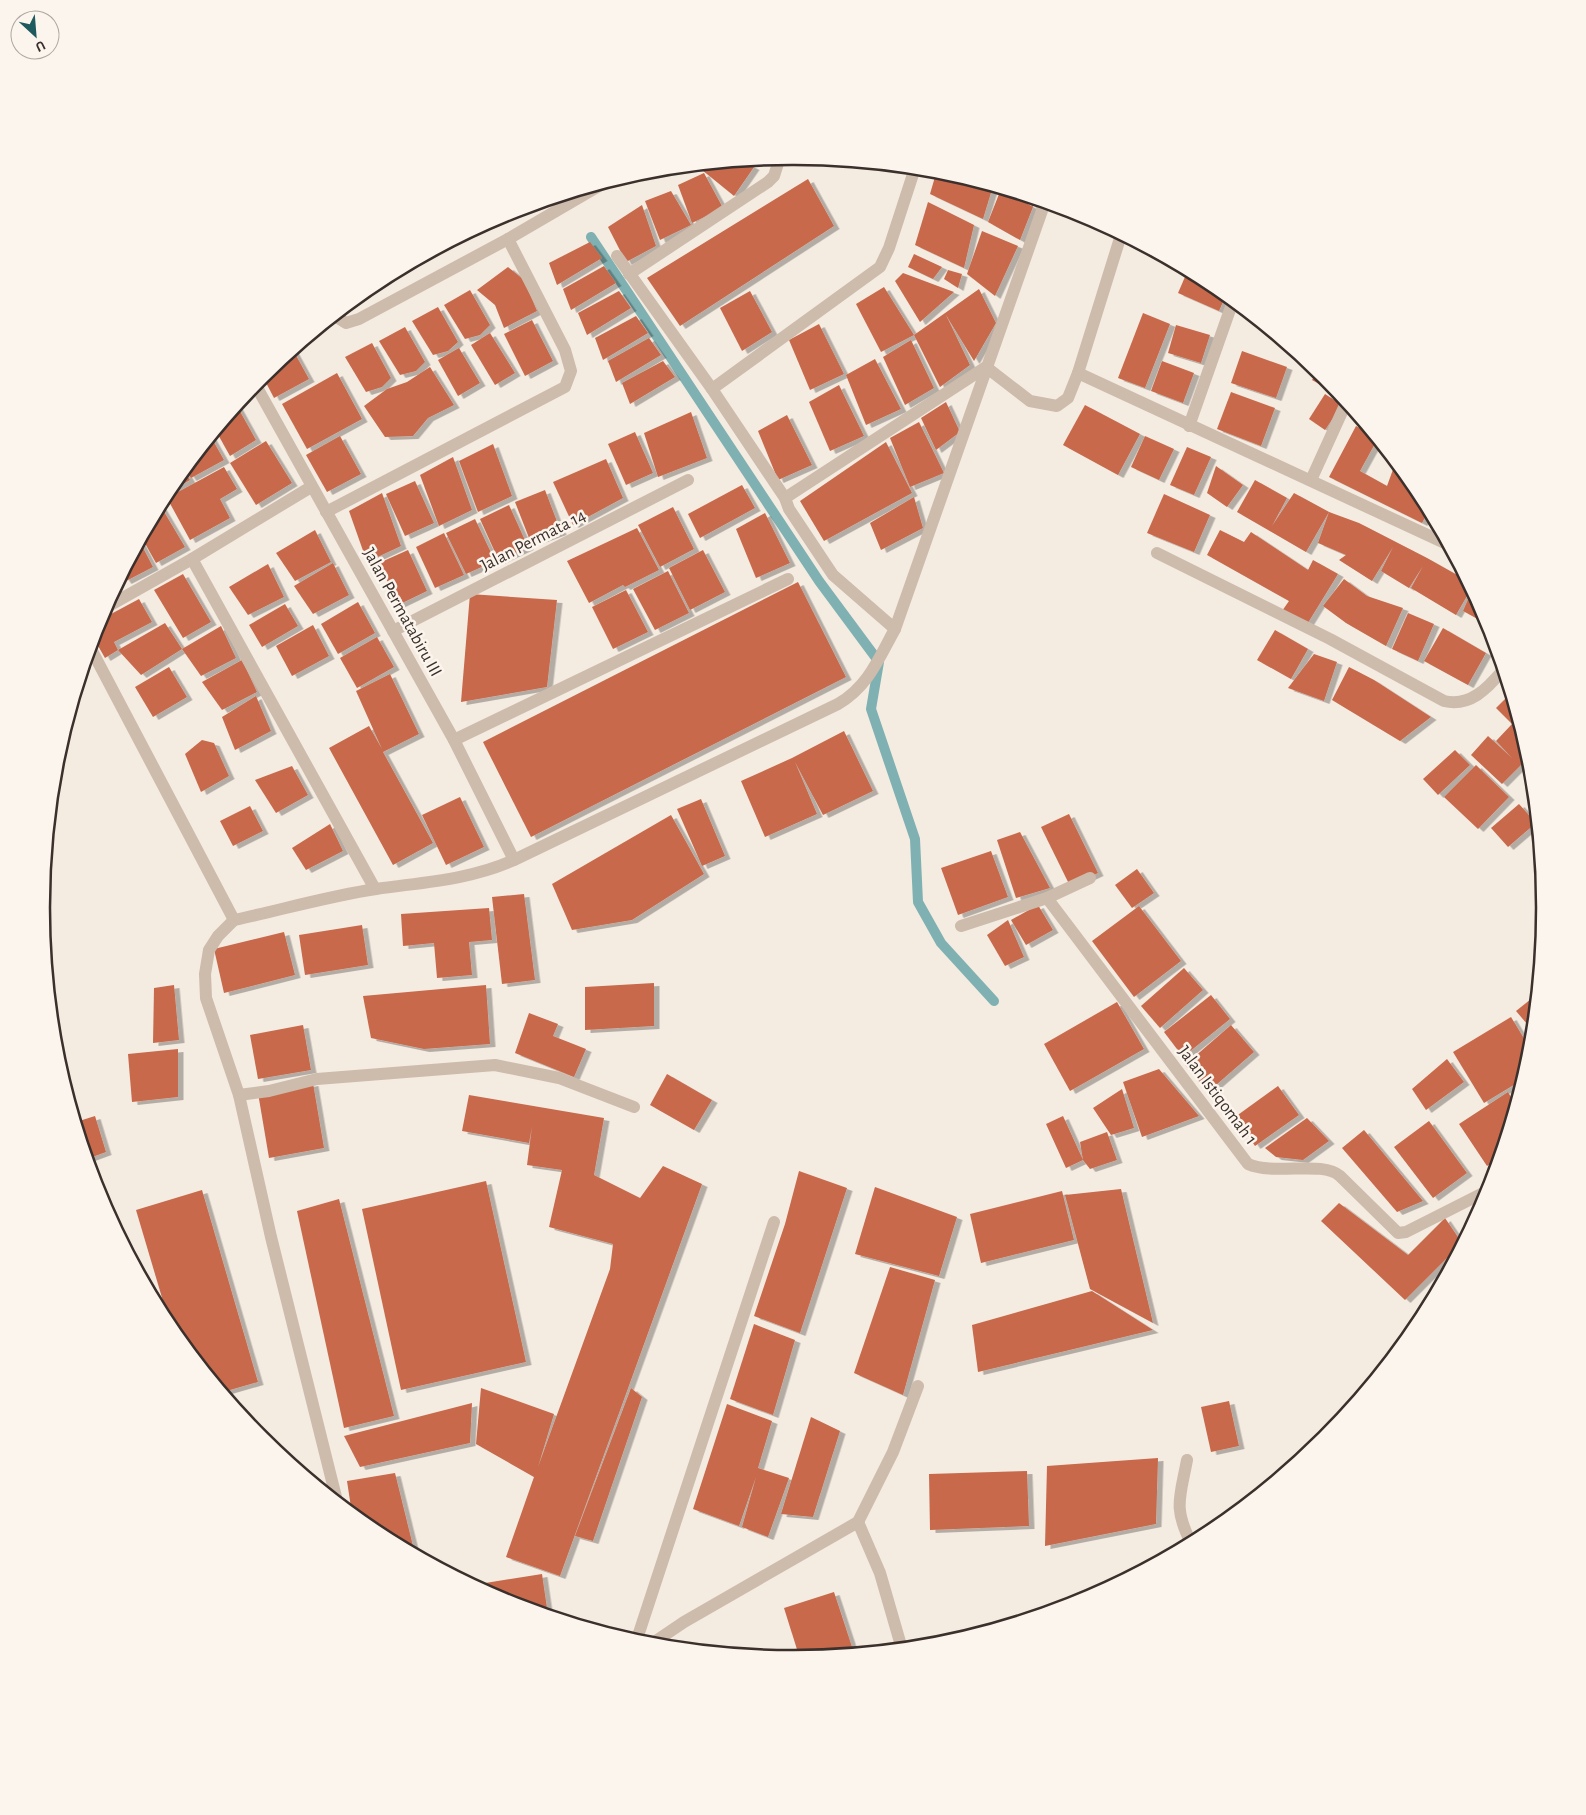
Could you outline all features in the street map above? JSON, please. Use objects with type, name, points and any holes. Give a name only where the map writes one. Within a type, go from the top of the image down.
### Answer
[{"type":"street","points":[[629,274],[768,182],[774,176],[777,165]]},
{"type":"street","points":[[712,389],[880,267],[889,248],[913,175]]},
{"type":"street","points":[[340,319],[346,322],[358,318],[508,239],[583,195]]},
{"type":"street","points":[[335,1492],[271,1237],[240,1095],[206,998],[205,974],[209,950],[218,936],[234,920],[375,889],[457,879],[489,871],[854,695],[865,683],[895,629],[1043,208]]},
{"type":"street","points":[[326,512],[565,387],[571,371],[565,350],[508,239]]},
{"type":"street","points":[[986,367],[1030,401],[1057,406],[1068,398],[1078,373],[1119,240]]},
{"type":"street","points":[[617,256],[712,389],[785,498],[789,508],[833,576],[895,629]]},
{"type":"street","points":[[1190,426],[1231,308]]},
{"type":"street","points":[[785,498],[986,367]]},
{"type":"street","points":[[1078,373],[1190,426],[1434,532]]},
{"type":"street","name":"Jalan Permatabiru III","points":[[259,391],[454,740],[514,860]]},
{"type":"street","points":[[1311,480],[1343,409]]},
{"type":"street","name":"Jalan Permata 14","points":[[394,631],[688,480]]},
{"type":"street","points":[[117,601],[192,559],[311,486]]},
{"type":"street","points":[[1157,553],[1330,639],[1444,701],[1459,703],[1468,701],[1490,685],[1499,675]]},
{"type":"street","points":[[192,559],[375,889]]},
{"type":"street","points":[[454,740],[788,579]]},
{"type":"street","points":[[94,655],[234,920]]},
{"type":"street","points":[[961,926],[1047,898],[1090,878]]},
{"type":"street","name":"Jalan Istiqomah 1","points":[[1047,898],[1248,1164],[1264,1170],[1330,1169],[1340,1176],[1398,1233],[1406,1232],[1477,1196]]},
{"type":"street","points":[[240,1095],[269,1091],[317,1079],[495,1066],[559,1078],[634,1107]]},
{"type":"street","points":[[639,1634],[774,1222]]},
{"type":"street","points":[[660,1638],[684,1622],[858,1522],[893,1452],[918,1386]]},
{"type":"street","points":[[1187,1460],[1178,1507],[1182,1526],[1188,1536]]},
{"type":"street","points":[[858,1522],[880,1573],[900,1642]]},
{"type":"building","points":[[744,166],[754,167],[734,196],[702,170]]},
{"type":"building","points":[[704,173],[723,208],[692,223],[678,185]]},
{"type":"building","points":[[935,178],[991,192],[983,219],[930,194]]},
{"type":"building","points":[[808,179],[834,226],[680,326],[647,278]]},
{"type":"building","points":[[671,191],[691,225],[660,240],[645,201]]},
{"type":"building","points":[[999,194],[1023,201],[1033,207],[1020,240],[988,222]]},
{"type":"building","points":[[928,202],[974,225],[964,268],[915,245]]},
{"type":"building","points":[[642,205],[656,246],[626,262],[608,227]]},
{"type":"building","points":[[982,231],[1018,246],[995,296],[967,274]]},
{"type":"building","points":[[590,242],[602,258],[557,285],[549,263]]},
{"type":"building","points":[[914,254],[942,267],[933,279],[908,267]]},
{"type":"building","points":[[604,266],[616,283],[571,310],[563,289]]},
{"type":"building","points":[[508,267],[524,280],[537,311],[504,328],[495,305],[477,290]]},
{"type":"building","points":[[948,270],[962,274],[958,288],[944,279]]},
{"type":"building","points":[[903,273],[954,292],[920,322],[895,281]]},
{"type":"building","points":[[1185,277],[1223,302],[1219,311],[1178,293]]},
{"type":"building","points":[[884,287],[914,335],[881,352],[856,304]]},
{"type":"building","points":[[979,289],[996,323],[974,361],[946,315],[970,365],[940,387],[914,335]]},
{"type":"building","points":[[470,290],[490,325],[480,335],[465,339],[444,305]]},
{"type":"building","points":[[619,291],[631,308],[587,335],[578,313]]},
{"type":"building","points":[[750,291],[772,332],[742,351],[720,308]]},
{"type":"building","points":[[438,307],[458,342],[448,351],[433,355],[412,321]]},
{"type":"building","points":[[1143,313],[1170,324],[1145,388],[1118,378]]},
{"type":"building","points":[[636,316],[648,333],[603,360],[595,338]]},
{"type":"building","points":[[532,320],[553,361],[525,376],[504,334]]},
{"type":"building","points":[[819,324],[844,374],[810,390],[789,340]]},
{"type":"building","points":[[1176,325],[1210,335],[1201,363],[1168,353]]},
{"type":"building","points":[[405,327],[425,362],[416,371],[400,375],[379,341]]},
{"type":"building","points":[[490,333],[515,373],[495,385],[471,345]]},
{"type":"building","points":[[649,338],[661,355],[616,382],[608,361]]},
{"type":"building","points":[[911,340],[934,388],[905,405],[883,357]]},
{"type":"building","points":[[372,343],[391,378],[382,387],[366,392],[345,357]]},
{"type":"building","points":[[459,348],[480,383],[458,396],[438,360]]},
{"type":"building","points":[[1242,351],[1287,367],[1276,398],[1231,383]]},
{"type":"building","points":[[296,356],[309,379],[274,398],[266,384]]},
{"type":"building","points":[[875,359],[901,409],[866,425],[846,375]]},
{"type":"building","points":[[663,361],[675,377],[630,404],[622,383]]},
{"type":"building","points":[[1162,361],[1194,373],[1183,403],[1151,391]]},
{"type":"building","points":[[430,367],[454,405],[428,418],[413,436],[385,437],[364,406],[387,389],[407,382]]},
{"type":"building","points":[[337,373],[362,419],[307,449],[282,404]]},
{"type":"building","points":[[839,385],[864,436],[830,451],[809,402]]},
{"type":"building","points":[[1231,392],[1275,408],[1261,446],[1217,429]]},
{"type":"building","points":[[1325,394],[1341,406],[1325,430],[1309,419]]},
{"type":"building","points":[[946,402],[960,432],[936,450],[921,418]]},
{"type":"building","points":[[1085,405],[1140,434],[1118,475],[1063,445]]},
{"type":"building","points":[[240,412],[256,440],[230,456],[219,436]]},
{"type":"building","points":[[691,412],[707,458],[658,477],[644,433]]},
{"type":"building","points":[[787,415],[812,465],[778,480],[758,431]]},
{"type":"building","points":[[919,422],[944,473],[910,487],[890,438]]},
{"type":"building","points":[[1356,426],[1360,428],[1374,445],[1360,471],[1387,486],[1393,470],[1425,518],[1422,523],[1329,477]]},
{"type":"building","points":[[635,432],[653,473],[626,485],[608,444]]},
{"type":"building","points":[[340,436],[361,474],[327,492],[306,455]]},
{"type":"building","points":[[1145,436],[1174,449],[1159,480],[1131,467]]},
{"type":"building","points":[[266,441],[292,483],[256,505],[230,463]]},
{"type":"building","points":[[886,442],[912,493],[824,541],[800,501]]},
{"type":"building","points":[[214,443],[224,460],[191,478],[189,475]]},
{"type":"building","points":[[493,444],[512,496],[478,512],[459,461]]},
{"type":"building","points":[[1187,447],[1211,457],[1194,495],[1170,485]]},
{"type":"building","points":[[453,457],[472,510],[439,526],[420,475]]},
{"type":"building","points":[[606,459],[623,498],[573,525],[553,482]]},
{"type":"building","points":[[1216,466],[1243,485],[1227,507],[1207,493]]},
{"type":"building","points":[[224,467],[237,489],[220,499],[230,518],[190,540],[170,503],[177,493]]},
{"type":"building","points":[[1255,480],[1287,498],[1272,526],[1294,493],[1329,512],[1306,552],[1237,512]]},
{"type":"building","points":[[415,481],[434,523],[405,536],[386,494]]},
{"type":"building","points":[[742,485],[755,508],[700,538],[688,514]]},
{"type":"building","points":[[545,490],[561,532],[531,543],[515,502]]},
{"type":"building","points":[[382,493],[401,546],[367,562],[349,511]]},
{"type":"building","points":[[1164,494],[1210,515],[1194,552],[1147,533]]},
{"type":"building","points":[[914,497],[923,528],[881,550],[870,523]]},
{"type":"building","points":[[509,505],[528,547],[499,561],[480,519]]},
{"type":"building","points":[[673,507],[694,549],[660,567],[638,525]]},
{"type":"building","points":[[164,512],[185,547],[156,563],[146,544]]},
{"type":"building","points":[[1329,512],[1359,523],[1457,575],[1467,596],[1456,615],[1411,588],[1423,566],[1409,588],[1381,571],[1393,547],[1372,581],[1339,560],[1346,555],[1318,543]]},
{"type":"building","points":[[765,513],[790,563],[756,578],[736,529]]},
{"type":"building","points":[[475,519],[495,561],[466,574],[446,533]]},
{"type":"building","points":[[637,528],[659,570],[625,587],[623,585],[589,603],[567,561]]},
{"type":"building","points":[[315,530],[331,562],[295,581],[276,553]]},
{"type":"building","points":[[1220,530],[1244,542],[1251,532],[1308,570],[1313,560],[1338,574],[1306,626],[1282,611],[1289,601],[1207,555]]},
{"type":"building","points":[[444,533],[464,575],[435,588],[416,547]]},
{"type":"building","points":[[143,548],[153,567],[126,581]]},
{"type":"building","points":[[408,550],[427,591],[398,605],[379,563]]},
{"type":"building","points":[[703,550],[725,592],[690,610],[669,568]]},
{"type":"building","points":[[333,563],[349,595],[313,614],[294,586]]},
{"type":"building","points":[[268,564],[284,597],[248,615],[229,587]]},
{"type":"building","points":[[668,571],[689,613],[655,630],[633,589]]},
{"type":"building","points":[[183,574],[211,622],[183,638],[154,590]]},
{"type":"building","points":[[1344,579],[1367,596],[1403,608],[1386,646],[1346,623],[1323,606]]},
{"type":"building","points":[[798,582],[846,677],[531,837],[483,742]]},
{"type":"building","points":[[626,590],[648,632],[613,649],[592,607]]},
{"type":"building","points":[[470,594],[557,600],[547,687],[461,702]]},
{"type":"building","points":[[139,599],[152,622],[114,642],[118,650],[105,658],[98,646],[111,614]]},
{"type":"building","points":[[1468,599],[1477,619],[1463,611]]},
{"type":"building","points":[[358,602],[375,633],[338,654],[321,624]]},
{"type":"building","points":[[285,604],[298,626],[262,647],[249,625]]},
{"type":"building","points":[[1408,613],[1434,624],[1418,661],[1392,649]]},
{"type":"building","points":[[165,623],[182,649],[141,675],[118,650]]},
{"type":"building","points":[[313,625],[329,656],[292,676],[276,646]]},
{"type":"building","points":[[221,626],[236,658],[201,676],[182,649]]},
{"type":"building","points":[[1443,628],[1486,653],[1468,685],[1424,661]]},
{"type":"building","points":[[1275,630],[1308,649],[1291,679],[1257,660]]},
{"type":"building","points":[[377,637],[394,667],[357,688],[340,658]]},
{"type":"building","points":[[1314,654],[1337,662],[1324,701],[1288,688]]},
{"type":"building","points":[[242,660],[257,692],[222,710],[202,682]]},
{"type":"building","points":[[169,667],[187,697],[153,717],[135,687]]},
{"type":"building","points":[[1349,667],[1374,680],[1431,717],[1400,741],[1332,700]]},
{"type":"building","points":[[390,674],[419,734],[383,752],[433,843],[393,865],[329,748],[369,726],[382,749],[356,691]]},
{"type":"building","points":[[256,696],[271,731],[235,750],[222,717]]},
{"type":"building","points":[[1506,698],[1522,764],[1502,784],[1471,755],[1488,736],[1512,758],[1496,741],[1512,724],[1496,708]]},
{"type":"building","points":[[844,731],[873,791],[823,815],[795,762],[817,814],[765,837],[741,781],[792,758]]},
{"type":"building","points":[[202,740],[214,743],[229,776],[201,792],[185,754]]},
{"type":"building","points":[[1455,750],[1470,765],[1438,795],[1423,779]]},
{"type":"building","points":[[1476,765],[1509,797],[1478,829],[1444,797]]},
{"type":"building","points":[[292,766],[308,795],[276,813],[255,780]]},
{"type":"building","points":[[460,797],[484,847],[446,865],[422,815]]},
{"type":"building","points":[[701,799],[725,856],[702,866],[677,809]]},
{"type":"building","points":[[1519,804],[1530,817],[1531,827],[1508,847],[1491,828]]},
{"type":"building","points":[[250,806],[263,831],[233,846],[220,821]]},
{"type":"building","points":[[1069,814],[1098,873],[1070,886],[1041,827]]},
{"type":"building","points":[[671,815],[704,874],[632,920],[572,930],[552,884]]},
{"type":"building","points":[[330,824],[343,851],[306,870],[292,848]]},
{"type":"building","points":[[1020,832],[1050,888],[1016,898],[997,840]]},
{"type":"building","points":[[991,851],[1008,897],[958,915],[941,868]]},
{"type":"building","points":[[1137,869],[1154,893],[1132,908],[1115,885]]},
{"type":"building","points":[[524,894],[535,980],[502,984],[492,897]]},
{"type":"building","points":[[1038,905],[1053,930],[1026,945],[1011,920]]},
{"type":"building","points":[[1139,906],[1181,961],[1134,997],[1092,941]]},
{"type":"building","points":[[489,908],[492,940],[469,942],[472,975],[437,978],[434,943],[403,946],[401,914]]},
{"type":"building","points":[[1008,920],[1024,957],[1005,966],[987,935]]},
{"type":"building","points":[[362,925],[368,965],[305,975],[299,935]]},
{"type":"building","points":[[284,932],[295,975],[224,993],[214,949]]},
{"type":"building","points":[[1184,968],[1203,990],[1160,1028],[1141,1006]]},
{"type":"building","points":[[654,983],[654,1026],[585,1030],[585,987]]},
{"type":"building","points":[[174,985],[179,1040],[153,1043],[154,988]]},
{"type":"building","points":[[486,985],[490,1044],[424,1049],[371,1038],[363,996]]},
{"type":"building","points":[[1211,995],[1230,1019],[1183,1057],[1164,1032]]},
{"type":"building","points":[[1530,1000],[1527,1024],[1516,1011]]},
{"type":"building","points":[[1117,1002],[1144,1049],[1070,1091],[1044,1044]]},
{"type":"building","points":[[529,1013],[558,1024],[553,1036],[586,1049],[574,1077],[515,1053]]},
{"type":"building","points":[[1511,1017],[1524,1039],[1515,1085],[1484,1103],[1453,1052]]},
{"type":"building","points":[[303,1025],[311,1070],[258,1079],[250,1035]]},
{"type":"building","points":[[1231,1025],[1254,1052],[1208,1092],[1185,1065]]},
{"type":"building","points":[[178,1049],[178,1097],[132,1102],[128,1054]]},
{"type":"building","points":[[1447,1059],[1464,1082],[1426,1110],[1412,1089]]},
{"type":"building","points":[[1159,1069],[1199,1116],[1142,1137],[1123,1082]]},
{"type":"building","points":[[667,1074],[712,1100],[694,1130],[650,1105]]},
{"type":"building","points":[[313,1083],[324,1148],[269,1158],[258,1093]]},
{"type":"building","points":[[1278,1086],[1299,1115],[1255,1146],[1235,1117]]},
{"type":"building","points":[[1122,1089],[1134,1128],[1111,1135],[1093,1108]]},
{"type":"building","points":[[1508,1092],[1511,1098],[1497,1146],[1490,1164],[1487,1166],[1459,1124]]},
{"type":"building","points":[[469,1095],[604,1118],[594,1175],[640,1198],[663,1166],[702,1184],[560,1576],[506,1557],[534,1477],[476,1444],[481,1388],[554,1414],[538,1467],[610,1269],[613,1244],[549,1227],[562,1170],[527,1165],[532,1127],[529,1143],[462,1131]]},
{"type":"building","points":[[95,1116],[106,1152],[93,1157],[81,1120]]},
{"type":"building","points":[[1063,1116],[1083,1160],[1066,1168],[1046,1124]]},
{"type":"building","points":[[1307,1118],[1329,1141],[1303,1160],[1276,1157],[1265,1148]]},
{"type":"building","points":[[1429,1121],[1467,1173],[1433,1198],[1394,1147]]},
{"type":"building","points":[[1364,1130],[1423,1201],[1397,1212],[1342,1148]]},
{"type":"building","points":[[1107,1132],[1117,1160],[1090,1169],[1083,1160],[1080,1142]]},
{"type":"building","points":[[799,1171],[847,1188],[800,1333],[754,1316],[785,1224]]},
{"type":"building","points":[[486,1181],[526,1362],[401,1390],[362,1209]]},
{"type":"building","points":[[875,1187],[957,1217],[939,1276],[855,1254]]},
{"type":"building","points":[[1121,1189],[1153,1323],[1090,1289],[1065,1195]]},
{"type":"building","points":[[202,1190],[258,1382],[229,1390],[175,1320],[163,1300],[136,1210]]},
{"type":"building","points":[[1062,1191],[1074,1240],[981,1263],[970,1214]]},
{"type":"building","points":[[339,1199],[394,1416],[344,1428],[297,1211]]},
{"type":"building","points":[[1339,1203],[1408,1255],[1445,1218],[1458,1237],[1448,1258],[1405,1300],[1321,1221]]},
{"type":"building","points":[[890,1267],[935,1280],[903,1395],[854,1373]]},
{"type":"building","points":[[1092,1291],[1153,1330],[978,1372],[972,1325]]},
{"type":"building","points":[[754,1324],[795,1340],[773,1415],[730,1399]]},
{"type":"building","points":[[631,1388],[642,1397],[593,1541],[575,1536]]},
{"type":"building","points":[[1229,1401],[1239,1446],[1211,1452],[1201,1407]]},
{"type":"building","points":[[472,1403],[470,1443],[360,1467],[344,1436]]},
{"type":"building","points":[[727,1404],[772,1421],[758,1468],[789,1478],[768,1537],[742,1527],[756,1477],[739,1526],[693,1509]]},
{"type":"building","points":[[811,1417],[840,1431],[813,1517],[781,1514]]},
{"type":"building","points":[[1158,1458],[1156,1524],[1045,1546],[1047,1466]]},
{"type":"building","points":[[1027,1471],[1029,1526],[930,1530],[929,1474]]},
{"type":"building","points":[[395,1473],[413,1546],[350,1504],[347,1481]]},
{"type":"building","points":[[542,1574],[547,1608],[509,1594],[485,1583]]},
{"type":"building","points":[[834,1592],[852,1648],[797,1650],[784,1608]]},
{"type":"waterway","points":[[591,237],[819,581],[879,662],[871,709],[915,839],[918,902],[941,943],[994,1001]]}]
